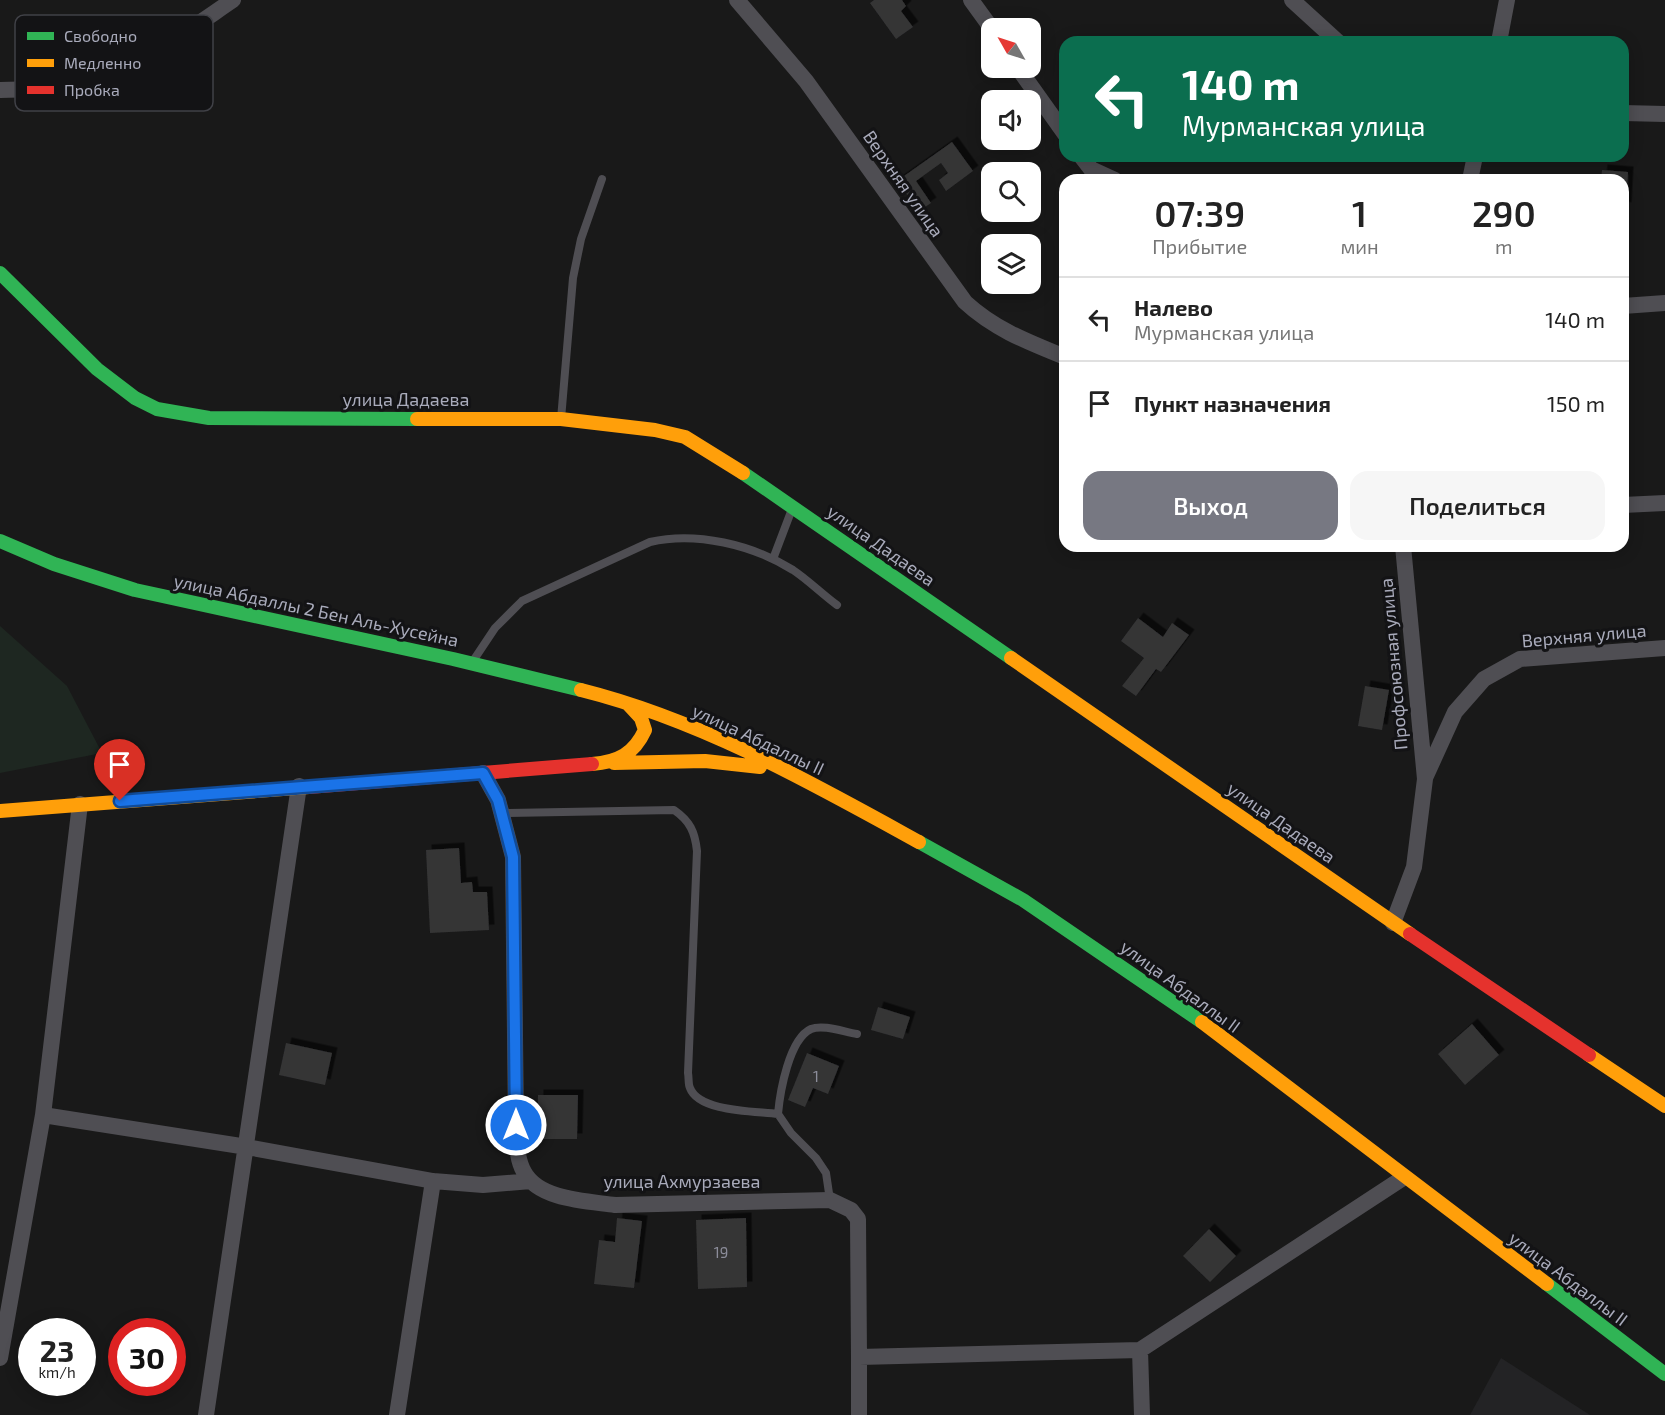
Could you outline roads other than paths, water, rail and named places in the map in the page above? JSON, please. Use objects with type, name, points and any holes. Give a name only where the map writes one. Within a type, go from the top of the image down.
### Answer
[{"type":"street","points":[[212,15],[234,0]]},
{"type":"street","name":"Верхняя улица","points":[[737,0],[806,81],[965,302],[999,329],[1059,354]]},
{"type":"street","points":[[971,0],[984,18]]},
{"type":"street","points":[[1292,0],[1331,36]]},
{"type":"street","points":[[1499,36],[1507,0]]},
{"type":"street","points":[[1025,78],[1059,126]]},
{"type":"street","points":[[0,90],[15,89]]},
{"type":"street","points":[[1629,113],[1665,114]]},
{"type":"street","points":[[1086,162],[1091,169],[1102,174]]},
{"type":"street","name":"улица Дадаева","points":[[0,273],[53,329],[93,366],[134,398],[151,407],[209,418],[561,419],[655,430],[685,437],[714,453],[1393,923],[1665,1106]]},
{"type":"street","points":[[1629,306],[1665,303]]},
{"type":"street","points":[[1629,505],[1662,506]]},
{"type":"street","name":"улица Абдаллы 2 Бен Аль-Хусейна","points":[[0,541],[54,564],[135,590],[471,664],[628,704]]},
{"type":"street","name":"Профсоюзная улица","points":[[1403,552],[1425,779]]},
{"type":"street","name":"Верхняя улица","points":[[1425,779],[1455,712],[1484,679],[1520,659],[1665,648]]},
{"type":"street","points":[[609,763],[628,756],[639,745],[645,730],[641,718],[628,704]]},
{"type":"street","name":"улица Абдаллы II","points":[[628,704],[712,736],[790,773],[953,860],[1067,929],[1180,1006],[1403,1178],[1665,1374]]},
{"type":"street","points":[[0,811],[609,763],[679,760],[737,762],[790,773]]},
{"type":"street","points":[[43,1115],[247,1147],[433,1181],[483,1185],[531,1181],[519,1158],[516,1125],[513,857],[502,813],[483,773]]},
{"type":"street","points":[[1393,923],[1414,867],[1425,779]]},
{"type":"street","points":[[206,1415],[298,786]]},
{"type":"street","points":[[0,1358],[43,1115],[80,804]]},
{"type":"street","points":[[859,1357],[1140,1350],[1403,1178]]},
{"type":"street","points":[[397,1415],[433,1181]]},
{"type":"street","name":"улица Ахмурзаева","points":[[531,1181],[545,1190],[580,1200],[615,1205],[830,1200]]},
{"type":"street","points":[[830,1200],[851,1210],[858,1219],[859,1415]]},
{"type":"street","points":[[1140,1350],[1142,1415]]},
{"type":"lane","points":[[561,419],[573,278],[581,239],[603,178]]},
{"type":"lane","points":[[773,559],[792,507]]},
{"type":"lane","points":[[471,664],[495,628],[522,601],[650,542],[671,537],[699,539],[764,554],[795,571],[837,605]]},
{"type":"lane","points":[[502,813],[674,810],[687,820],[695,836],[697,851],[688,1073],[690,1089],[702,1101],[719,1107],[778,1114]]},
{"type":"lane","points":[[830,1200],[826,1173],[816,1158],[791,1133],[778,1114],[780,1091],[797,1042],[811,1029],[824,1028],[857,1034]]}]
